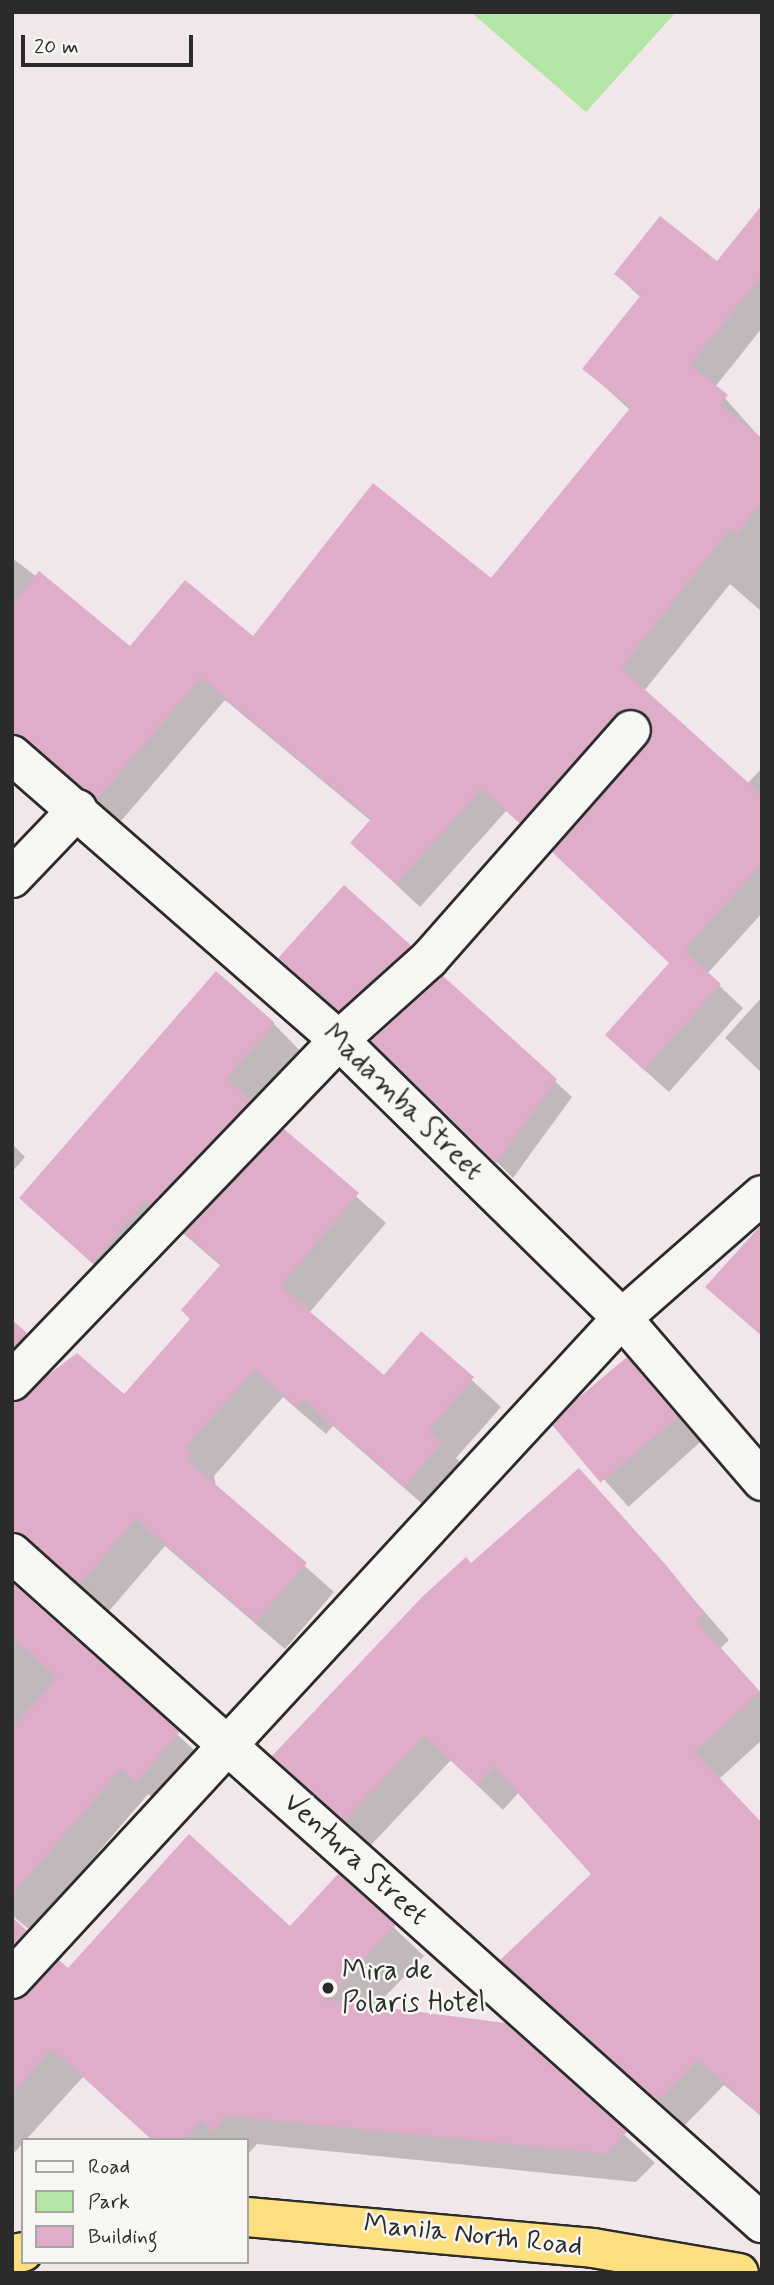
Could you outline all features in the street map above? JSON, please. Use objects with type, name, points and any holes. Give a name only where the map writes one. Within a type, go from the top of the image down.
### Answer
[{"type":"highway","name":"Manila North Road","points":[[248,2217],[593,2248],[739,2273]]},
{"type":"street","points":[[12,1381],[339,1040],[429,959],[631,730]]},
{"type":"street","name":"Madamba Street","points":[[12,755],[78,809],[339,1040],[622,1318],[762,1481]]},
{"type":"street","points":[[12,878],[78,809]]},
{"type":"street","points":[[12,1979],[622,1318],[762,1195]]},
{"type":"street","name":"Ventura Street","points":[[12,1553],[762,2223]]},
{"type":"green space","points":[[471,12],[676,12],[586,112]]},
{"type":"building","points":[[762,205],[762,275],[690,365],[728,395],[720,405],[762,438],[762,502],[737,534],[730,529],[621,668],[762,795],[762,863],[684,951],[721,984],[644,1070],[605,1035],[669,963],[552,852],[647,744],[652,724],[645,713],[625,709],[615,716],[520,823],[481,789],[396,884],[350,843],[371,819],[201,678],[97,799],[12,729],[12,605],[39,571],[130,646],[185,580],[253,636],[373,483],[491,578],[631,407],[582,369],[641,295],[614,274],[660,216],[717,261]]},
{"type":"building","points":[[344,885],[412,946],[346,1019],[278,958]]},
{"type":"building","points":[[216,971],[275,1023],[226,1079],[251,1100],[151,1204],[146,1200],[92,1263],[19,1198]]},
{"type":"building","points":[[443,976],[557,1079],[496,1163],[371,1041]]},
{"type":"building","points":[[284,1129],[359,1193],[280,1286],[384,1375],[421,1331],[474,1377],[429,1430],[442,1442],[405,1487],[304,1400],[297,1407],[254,1370],[186,1447],[193,1453],[187,1460],[307,1563],[256,1622],[136,1519],[80,1584],[12,1532],[12,1402],[77,1353],[124,1394],[190,1319],[181,1310],[221,1264],[185,1233]]},
{"type":"building","points":[[762,1224],[762,1336],[705,1287]]},
{"type":"building","points":[[12,1320],[27,1333],[12,1349]]},
{"type":"building","points":[[627,1357],[678,1418],[600,1482],[550,1422]]},
{"type":"building","points":[[579,1468],[666,1565],[705,1614],[696,1621],[760,1692],[695,1752],[762,1823],[762,2116],[698,2060],[658,2101],[500,1960],[591,1874],[494,1767],[477,1785],[424,1736],[344,1821],[272,1756],[423,1596],[466,1557],[471,1563]]},
{"type":"building","points":[[12,1583],[180,1732],[136,1783],[121,1769],[12,1895],[12,1729],[57,1677],[12,1638]]},
{"type":"building","points":[[189,1834],[290,1926],[338,1874],[396,1925],[325,2000],[505,2023],[627,2132],[606,2154],[227,2116],[213,2131],[201,2121],[187,2138],[151,2138],[52,2049],[12,2093],[12,2000],[28,1994],[59,1960],[68,1968]]},
{"type":"building","points":[[12,1917],[27,1931],[12,1946]]},
{"type":"place","name":"Mira de Polaris Hotel","points":[[328,1988]]}]
